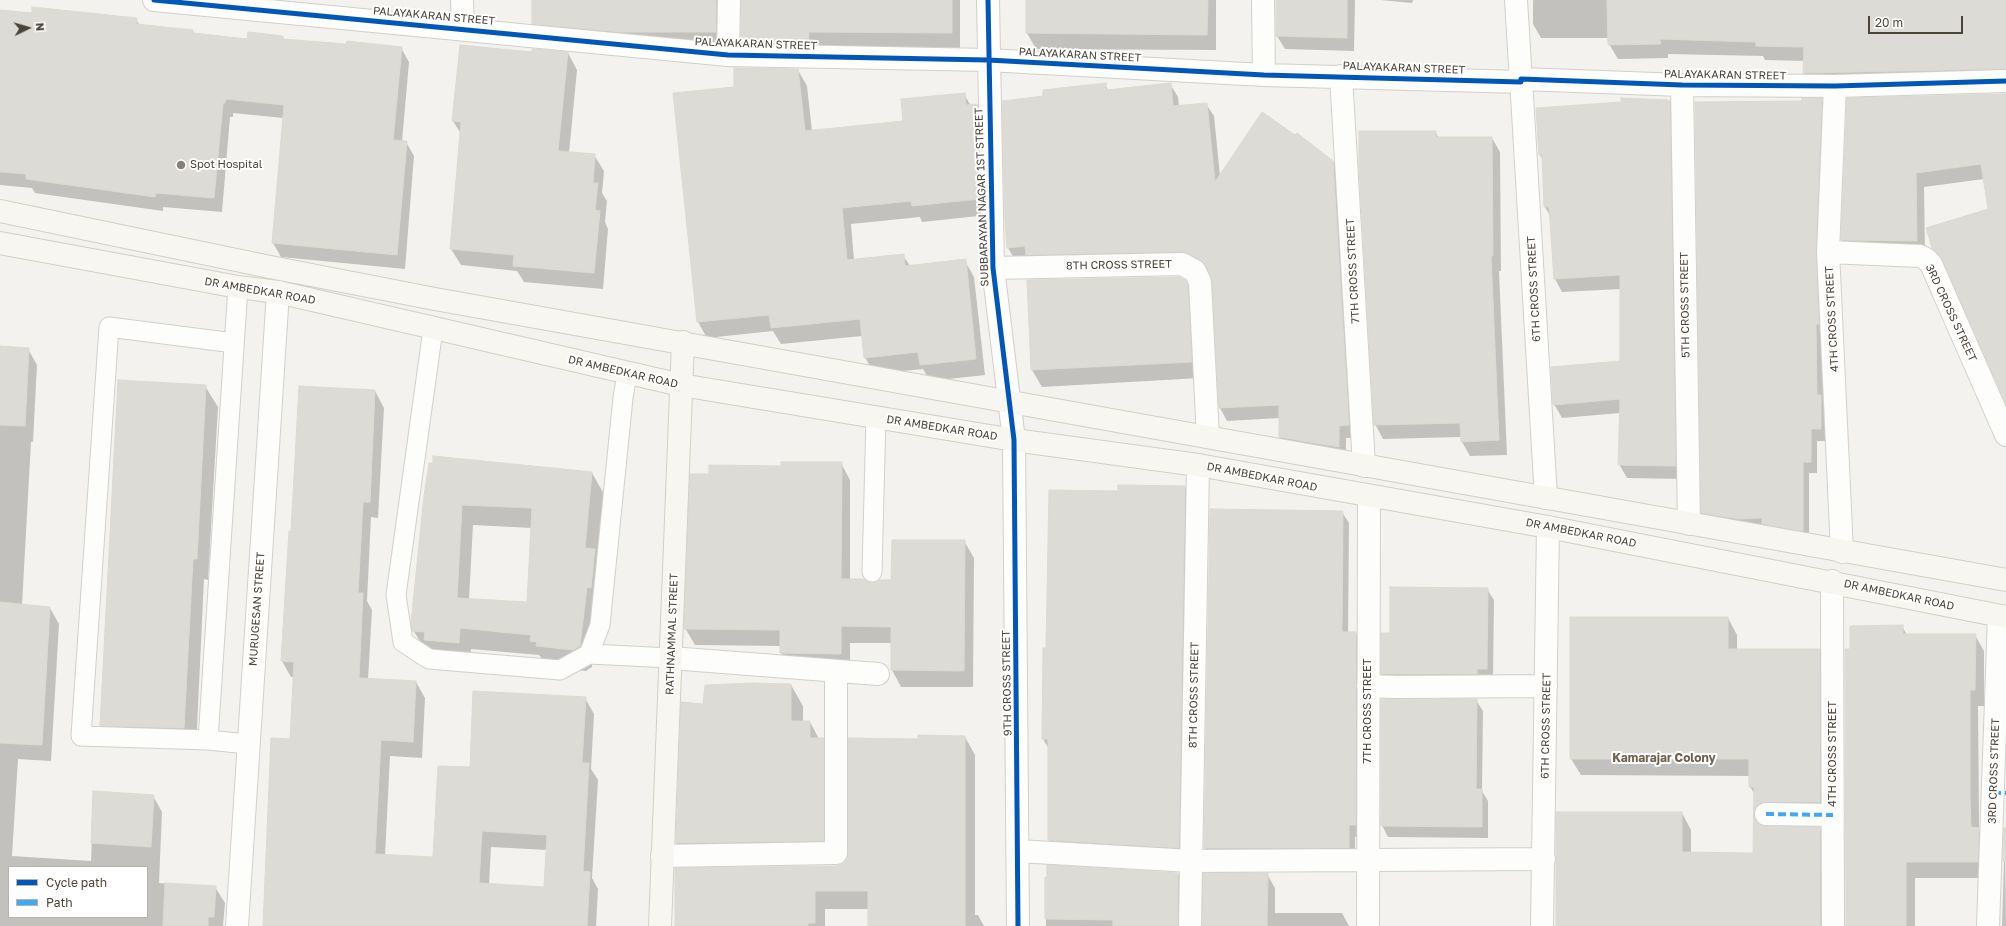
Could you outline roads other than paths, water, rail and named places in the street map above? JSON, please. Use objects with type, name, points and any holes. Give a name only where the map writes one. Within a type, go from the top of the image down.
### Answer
[{"type":"main road","points":[[0,211],[428,298],[684,342],[1364,466],[2006,580]]},
{"type":"main road","name":"DR AMBEDKAR ROAD","points":[[0,243],[238,287],[278,292],[681,385],[1014,440],[1198,465],[1548,527],[1832,581],[2003,616]]},
{"type":"main road","name":"RATHNAMMAL STREET","points":[[660,926],[681,385],[684,342]]},
{"type":"street","name":"PALAYAKARAN STREET","points":[[154,0],[728,55],[988,60],[1264,75],[1682,85],[1835,86],[2006,81]]},
{"type":"street","points":[[462,0],[463,29]]},
{"type":"street","points":[[728,55],[729,0]]},
{"type":"street","name":"SUBBARAYAN NAGAR 1ST STREET","points":[[988,0],[993,268],[1014,440]]},
{"type":"street","points":[[1263,0],[1264,75]]},
{"type":"street","name":"6TH CROSS STREET","points":[[1516,0],[1546,498]]},
{"type":"street","name":"7TH CROSS STREET","points":[[1341,76],[1364,466]]},
{"type":"street","name":"5TH CROSS STREET","points":[[1682,85],[1689,524]]},
{"type":"street","name":"4TH CROSS STREET","points":[[1835,86],[1828,252],[1842,552]]},
{"type":"street","name":"3RD CROSS STREET","points":[[1828,252],[1920,256],[1931,264],[2006,435]]},
{"type":"street","name":"8TH CROSS STREET","points":[[993,268],[1182,264],[1195,270],[1200,282],[1208,437]]},
{"type":"street","name":"MURUGESAN STREET","points":[[237,926],[278,292]]},
{"type":"street","name":"9TH CROSS STREET","points":[[1014,440],[1018,926]]},
{"type":"street","name":"8TH CROSS STREET","points":[[1190,926],[1198,465]]},
{"type":"street","name":"7TH CROSS STREET","points":[[1368,926],[1369,496]]},
{"type":"street","name":"6TH CROSS STREET","points":[[1542,926],[1548,527]]},
{"type":"street","name":"4TH CROSS STREET","points":[[1832,581],[1833,926]]},
{"type":"street","name":"3RD CROSS STREET","points":[[1988,926],[2000,793],[2003,616]]},
{"type":"street","points":[[671,658],[878,674]]},
{"type":"street","points":[[662,856],[836,853],[836,671]]},
{"type":"street","points":[[1368,686],[1546,686]]},
{"type":"street","points":[[1766,814],[1833,815]]},
{"type":"street","points":[[1018,851],[1191,861],[1544,858]]},
{"type":"lane","points":[[208,740],[238,287]]},
{"type":"lane","points":[[234,343],[109,327],[81,736],[208,740],[248,744]]},
{"type":"lane","points":[[433,329],[396,596],[403,642],[429,660],[521,668],[560,670],[589,654],[671,658]]},
{"type":"lane","points":[[589,654],[600,625],[623,398],[628,373]]},
{"type":"lane","points":[[872,572],[876,417]]},
{"type":"place","name":"Spot Hospital","points":[[181,165]]},
{"type":"district","name":"Kamarajar Colony","points":[[1664,758]]}]
